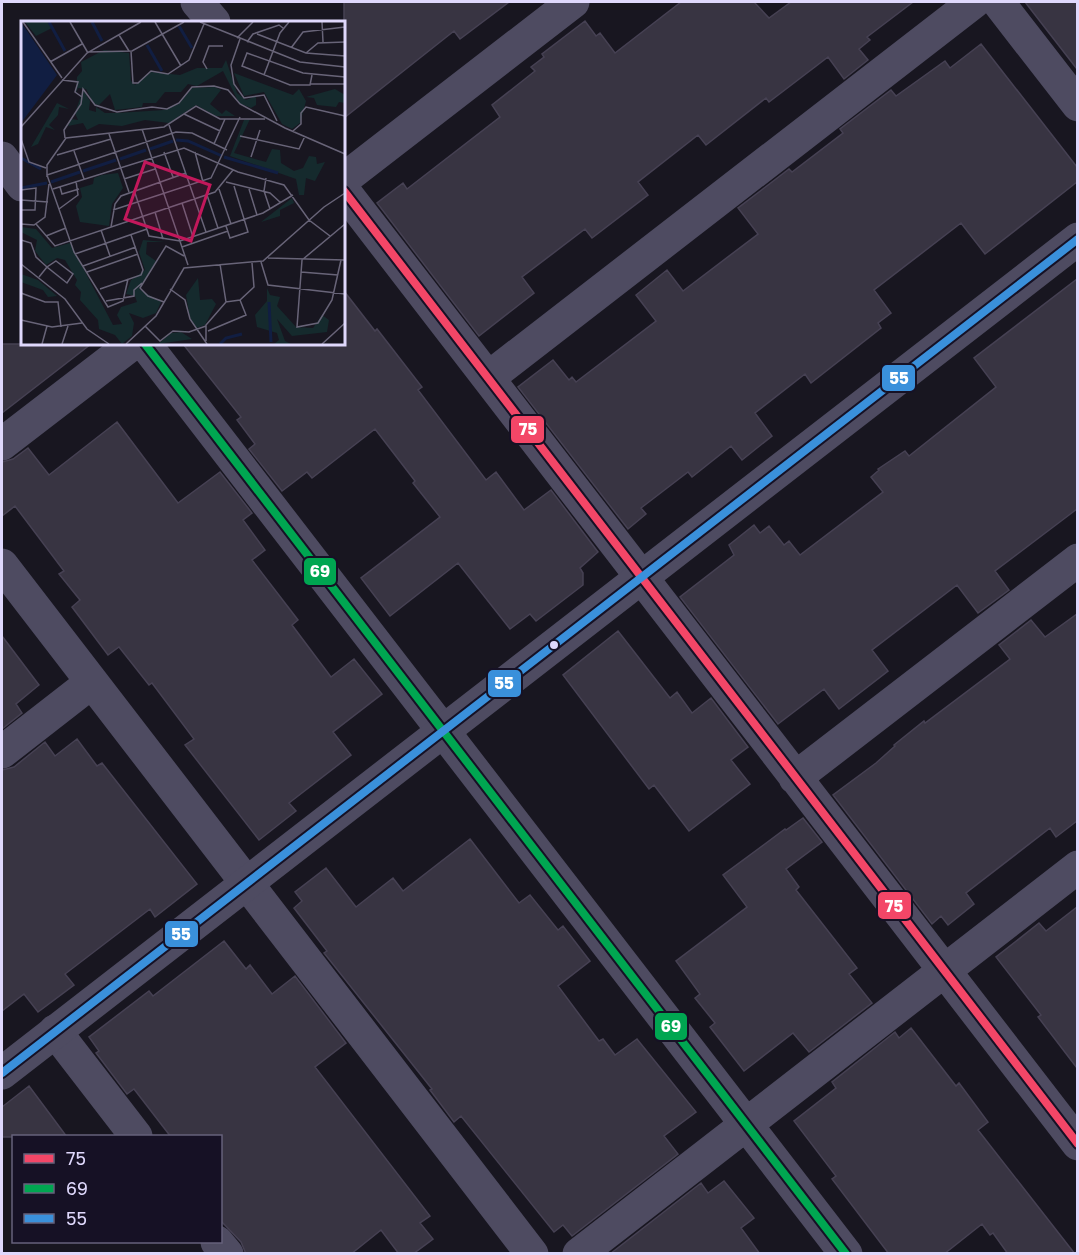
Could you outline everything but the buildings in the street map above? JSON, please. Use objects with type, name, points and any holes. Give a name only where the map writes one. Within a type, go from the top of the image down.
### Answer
[{"type":"street","points":[[197,2],[213,21]]},
{"type":"street","points":[[345,178],[573,2]]},
{"type":"street","points":[[488,378],[974,2]]},
{"type":"street","points":[[998,2],[1077,105]]},
{"type":"street","points":[[2,158],[21,184]]},
{"type":"street","points":[[345,192],[1077,1144]]},
{"type":"street","points":[[2,1073],[1077,239]]},
{"type":"street","points":[[2,444],[131,345]]},
{"type":"street","points":[[146,345],[846,1254]]},
{"type":"street","points":[[795,778],[1077,560]]},
{"type":"street","points":[[2,565],[532,1254]]},
{"type":"street","points":[[2,752],[92,682]]},
{"type":"street","points":[[579,1254],[1077,867]]},
{"type":"street","points":[[55,1031],[134,1135]]},
{"type":"transit line","name":"75","points":[[345,192],[1078,1144]]},
{"type":"transit line","name":"55","points":[[2,1073],[1078,239]]},
{"type":"transit line","name":"69","points":[[146,345],[846,1254]]}]
